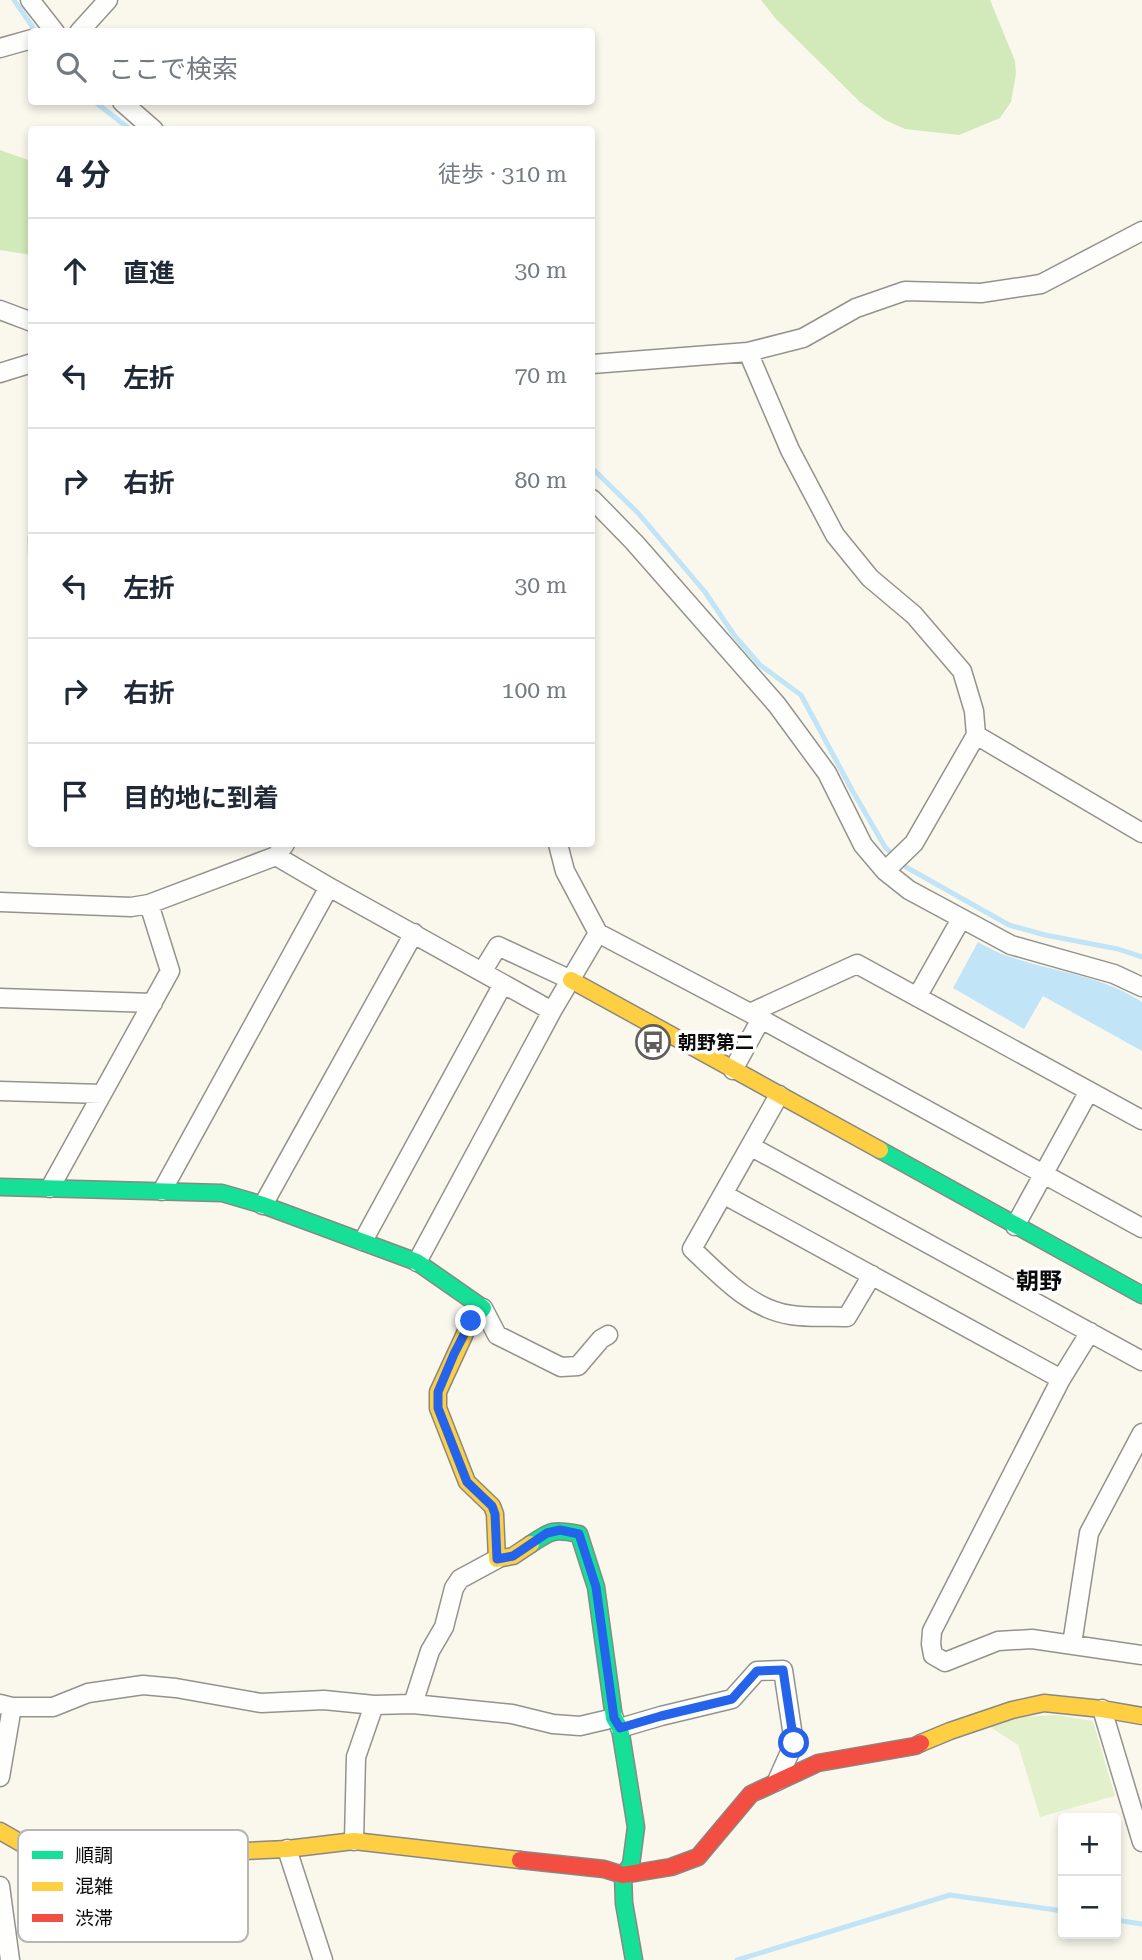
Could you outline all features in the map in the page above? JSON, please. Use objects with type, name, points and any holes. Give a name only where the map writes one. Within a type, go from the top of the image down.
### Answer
[{"type":"street","points":[[30,0],[51,28]]},
{"type":"street","points":[[83,28],[108,0]]},
{"type":"street","points":[[0,48],[28,39]]},
{"type":"street","points":[[125,105],[149,126]]},
{"type":"street","points":[[595,364],[748,352],[803,338],[856,309],[905,292],[981,293],[1041,284],[1142,231]]},
{"type":"street","points":[[0,310],[28,320]]},
{"type":"street","points":[[748,352],[790,450],[835,536],[870,578],[914,615],[962,671],[974,711],[976,735],[914,843],[885,871]]},
{"type":"street","points":[[0,373],[28,364]]},
{"type":"street","points":[[595,502],[634,542],[777,705],[827,773],[863,845],[885,871],[909,890],[1011,945],[1114,974],[1142,987]]},
{"type":"street","points":[[976,735],[1142,833]]},
{"type":"street","points":[[559,847],[565,871],[597,933],[755,1016],[1142,1228]]},
{"type":"street","points":[[0,902],[131,906],[149,904],[281,850],[329,887],[552,1011]]},
{"type":"street","points":[[162,1191],[329,887]]},
{"type":"street","points":[[50,1188],[170,971],[149,904]]},
{"type":"street","points":[[916,997],[961,919]]},
{"type":"street","points":[[263,1205],[414,933]]},
{"type":"street","points":[[417,1262],[597,933]]},
{"type":"street","points":[[482,972],[498,946],[571,980],[1142,1295]]},
{"type":"street","points":[[733,1070],[755,1016],[857,964],[1142,1120]]},
{"type":"street","points":[[363,1241],[503,984]]},
{"type":"street","points":[[0,998],[153,1003]]},
{"type":"street","points":[[0,1091],[102,1094]]},
{"type":"street","points":[[1015,1226],[1089,1091]]},
{"type":"street","points":[[779,1095],[692,1249],[736,1290],[767,1308],[791,1315],[847,1317],[872,1275]]},
{"type":"street","points":[[750,1146],[1142,1361]]},
{"type":"street","points":[[0,1186],[222,1193],[263,1205],[417,1262],[483,1308],[497,1335],[561,1367],[578,1366],[601,1339],[608,1335]]},
{"type":"street","points":[[723,1194],[1061,1379]]},
{"type":"street","points":[[483,1308],[471,1321],[454,1354],[438,1392],[438,1408],[467,1482],[492,1506],[495,1514],[497,1559]]},
{"type":"street","points":[[1090,1332],[1061,1379],[932,1631],[931,1644],[933,1655],[945,1662],[998,1641],[1032,1639],[1142,1655]]},
{"type":"street","points":[[1072,1644],[1088,1532],[1142,1433]]},
{"type":"street","points":[[413,1704],[430,1651],[444,1627],[454,1588],[460,1579],[497,1559],[513,1556],[547,1533],[560,1530],[579,1534],[596,1587],[636,1827],[631,1865],[623,1875],[624,1903],[634,1960]]},
{"type":"street","points":[[0,1777],[6,1705],[52,1707],[88,1693],[143,1685],[261,1703],[324,1700],[374,1705],[413,1704],[512,1714],[553,1724],[580,1726],[661,1716],[732,1699],[757,1671],[783,1670],[794,1743],[777,1782]]},
{"type":"street","points":[[248,1851],[354,1841],[604,1869],[623,1875],[671,1867],[698,1857],[751,1794],[818,1763],[915,1746],[1012,1710],[1044,1703],[1142,1716]]},
{"type":"street","points":[[354,1841],[356,1757],[374,1705]]},
{"type":"street","points":[[1102,1709],[1138,1815],[1142,1842]]},
{"type":"street","points":[[0,1832],[18,1841]]},
{"type":"street","points":[[287,1849],[323,1960]]},
{"type":"street","points":[[0,1886],[10,1960]]},
{"type":"green space","points":[[761,0],[990,0],[1015,61],[1016,74],[1011,102],[1000,118],[959,135],[905,129],[885,120],[860,102],[776,19]]},
{"type":"green space","points":[[0,150],[28,160],[28,255],[0,250]]},
{"type":"green space","points":[[1056,1715],[1093,1721],[1115,1796],[1040,1817],[1018,1745],[990,1727],[1020,1717]]},
{"type":"water","points":[[978,942],[1004,955],[1094,980],[1142,1002],[1142,1051],[1043,996],[1024,1029],[953,988]]},
{"type":"waterway","points":[[14,0],[33,28]]},
{"type":"waterway","points":[[99,105],[126,126]]},
{"type":"waterway","points":[[595,471],[638,513],[705,592],[734,635],[760,665],[801,695],[885,847],[906,867],[1009,925],[1118,949],[1142,957]]},
{"type":"waterway","points":[[737,1960],[950,1895],[1058,1910]]},
{"type":"waterway","points":[[1121,1921],[1142,1924]]},
{"type":"traffic: fast","points":[[880,1150],[1142,1295]]},
{"type":"traffic: fast","points":[[0,1187],[222,1193],[263,1205],[417,1262],[483,1308],[468,1327]]},
{"type":"traffic: fast","points":[[531,1544],[554,1532],[579,1534],[596,1587],[614,1718],[620,1728],[636,1827],[631,1865],[623,1875],[624,1903],[634,1960]]},
{"type":"traffic: slow","points":[[571,980],[880,1150]]},
{"type":"traffic: slow","points":[[468,1327],[438,1392],[438,1408],[467,1482],[492,1506],[495,1514],[497,1559],[513,1556],[531,1544]]},
{"type":"traffic: slow","points":[[921,1743],[1012,1710],[1044,1703],[1142,1716]]},
{"type":"traffic: slow","points":[[0,1831],[18,1841]]},
{"type":"traffic: slow","points":[[248,1851],[354,1841],[520,1860]]},
{"type":"traffic: jam","points":[[520,1860],[604,1869],[623,1875],[671,1867],[698,1857],[751,1794],[818,1763],[921,1743]]},
{"type":"place","name":"朝野第二","points":[[653,1042]]},
{"type":"district","name":"朝野","points":[[1039,1281]]},
{"type":"route","points":[[471,1321],[438,1392],[438,1408],[467,1482],[492,1506],[495,1514],[497,1559],[513,1556],[547,1533],[560,1530],[579,1534],[596,1587],[614,1718],[620,1728],[732,1699],[757,1671],[783,1670],[794,1743]]}]
